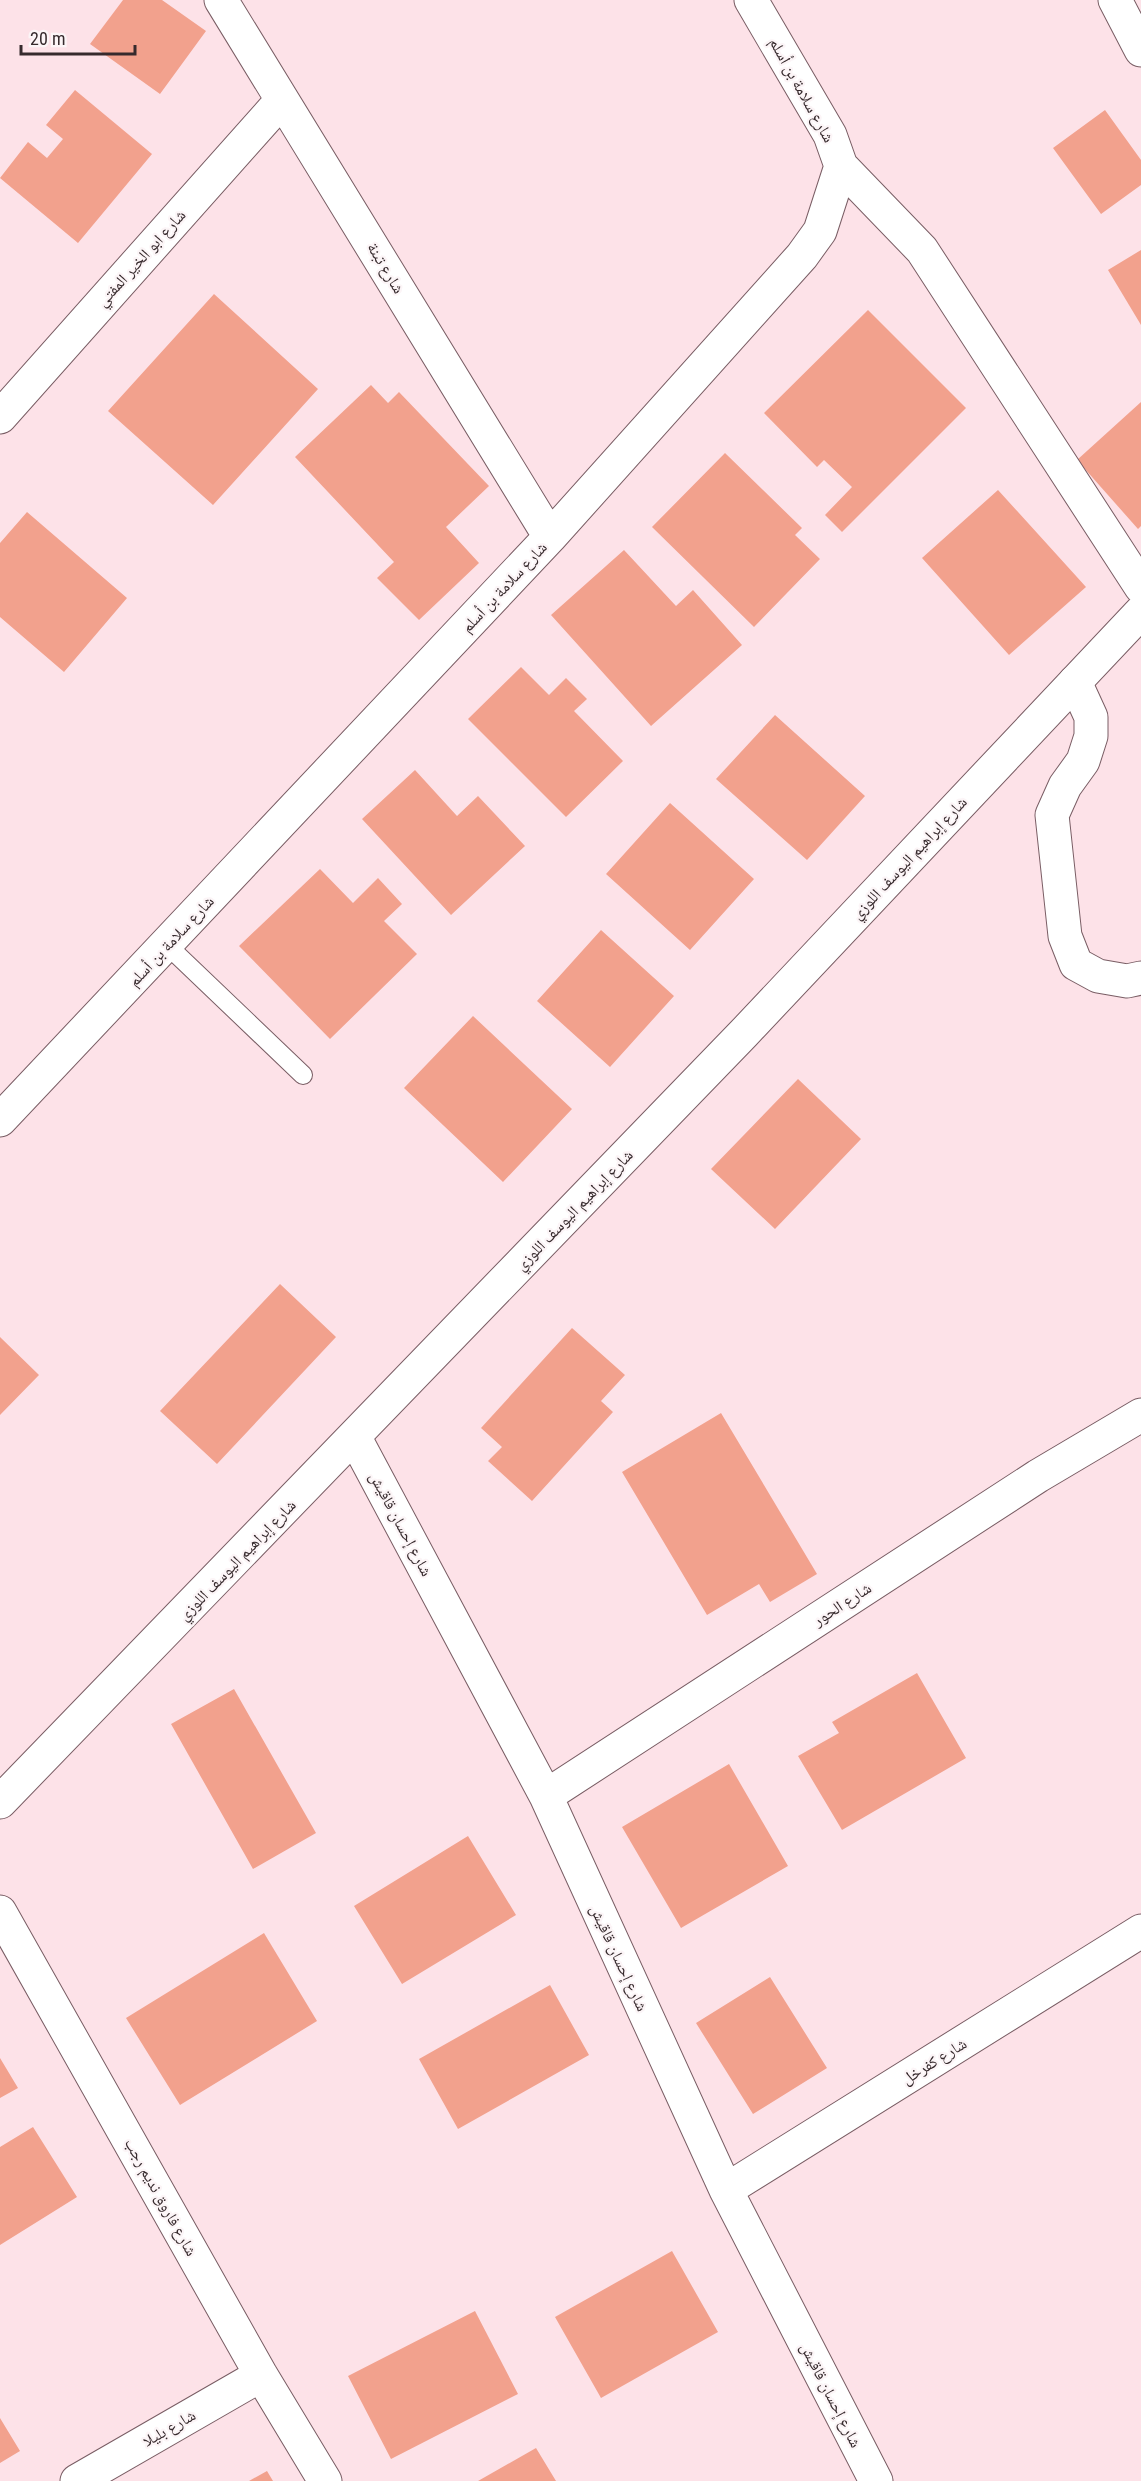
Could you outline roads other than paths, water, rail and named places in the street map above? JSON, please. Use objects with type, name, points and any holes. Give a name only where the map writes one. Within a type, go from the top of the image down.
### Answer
[{"type":"street","name":"شارع تبنة","points":[[221,0],[550,537]]},
{"type":"street","name":"شارع سلامة بن أسلم","points":[[0,1120],[550,537],[802,256],[820,231],[841,166],[830,135],[751,0]]},
{"type":"street","points":[[1115,0],[1141,50]]},
{"type":"street","name":"شارع ابو الخير المفتي","points":[[0,417],[282,100]]},
{"type":"street","points":[[841,166],[921,250],[1141,587]]},
{"type":"street","name":"شارع إبراهيم اليوسف اللوزي","points":[[0,1802],[355,1438],[744,1033],[1141,612]]},
{"type":"street","points":[[1075,682],[1091,717],[1091,736],[1083,761],[1065,786],[1052,815],[1065,936],[1076,964],[1098,976],[1127,981],[1141,978]]},
{"type":"street","name":"شارع الحور","points":[[546,1796],[1038,1476],[1141,1415]]},
{"type":"street","name":"شارع إحسان قاقيش","points":[[355,1438],[546,1796],[726,2190],[876,2481]]},
{"type":"street","name":"شارع فاروق نديم رجب","points":[[0,1912],[261,2375],[325,2481]]},
{"type":"street","name":"شارع كفرخل","points":[[726,2190],[1141,1931]]},
{"type":"street","name":"شارع بليلا","points":[[77,2481],[261,2375]]},
{"type":"lane","points":[[167,945],[303,1075]]}]
